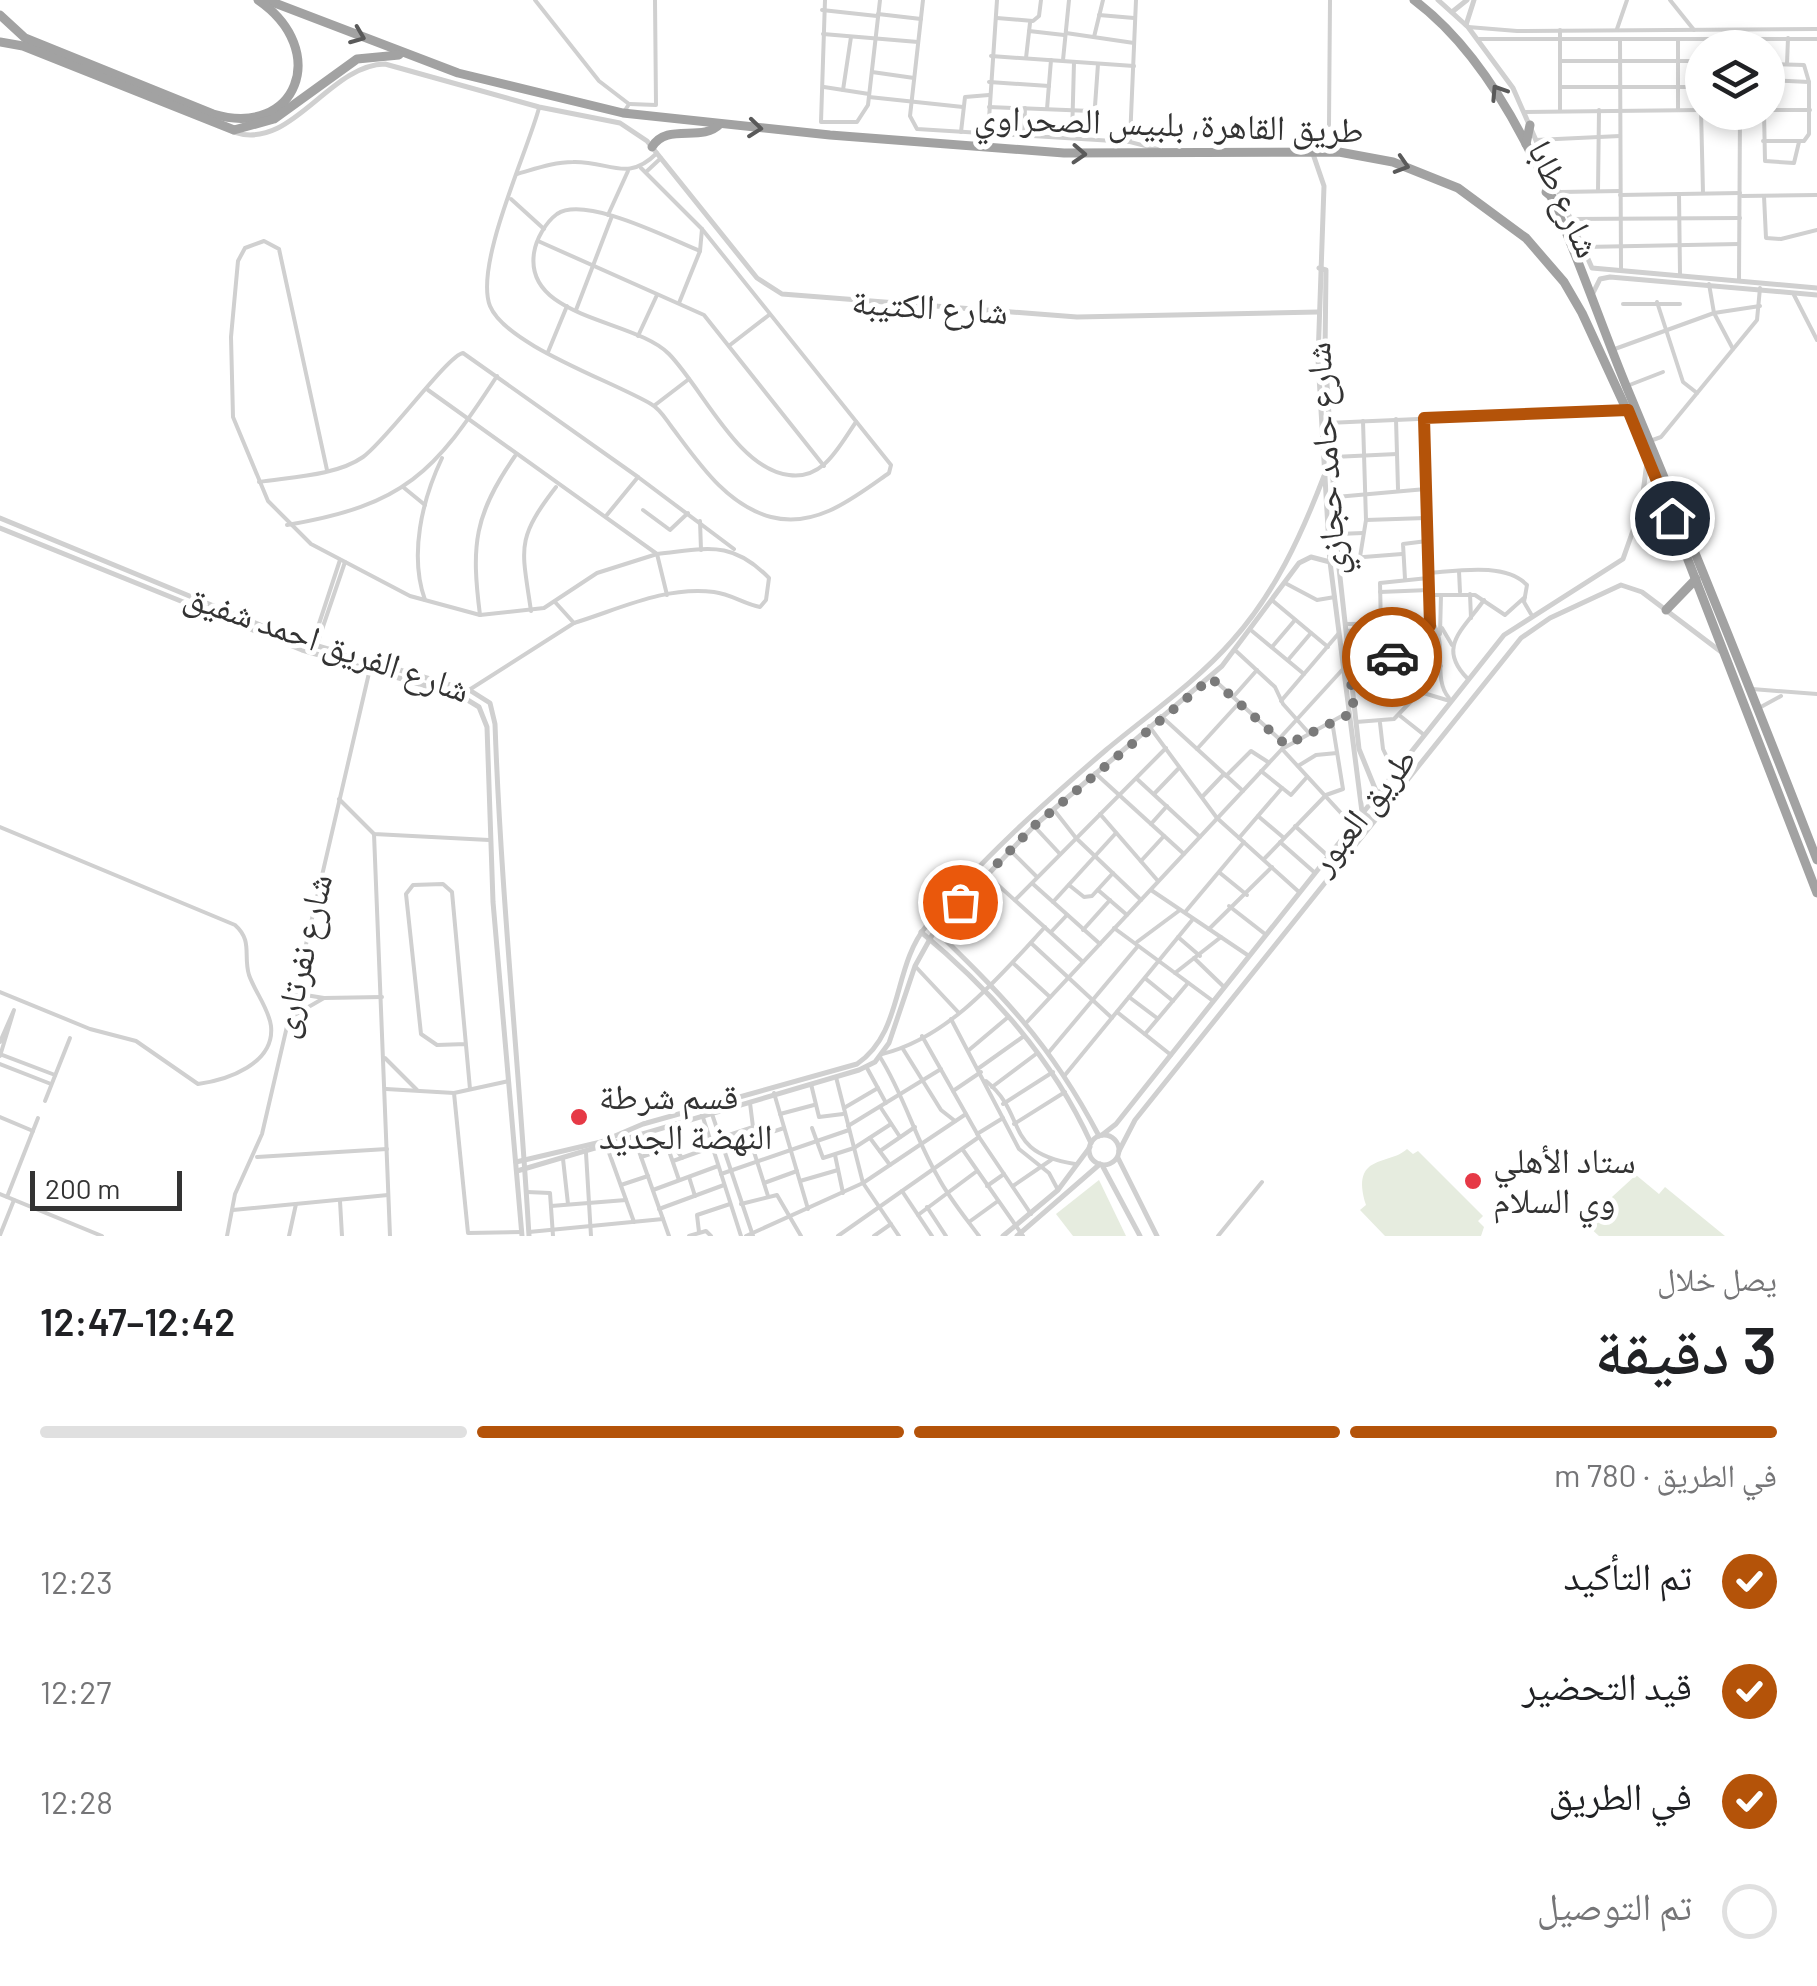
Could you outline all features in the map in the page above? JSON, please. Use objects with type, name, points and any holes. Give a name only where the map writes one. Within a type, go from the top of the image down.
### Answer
[{"type":"highway","points":[[0,15],[25,38],[213,114],[243,119],[266,113],[286,98],[299,64],[289,28],[258,0]]},
{"type":"highway","name":"طريق القاهرة, بلبيس الصحراوي","points":[[267,0],[406,55],[516,88],[624,113],[830,135],[1064,153],[1169,156],[1312,152],[1379,159],[1426,173],[1472,196],[1542,253],[1572,294],[1647,454],[1817,893]]},
{"type":"highway","points":[[1414,0],[1453,33],[1482,67],[1531,142]]},
{"type":"highway","points":[[0,42],[23,46],[230,130],[274,119],[357,59],[406,55]]},
{"type":"highway","points":[[826,122],[830,135]]},
{"type":"highway","points":[[657,153],[665,135],[708,132],[720,124]]},
{"type":"highway","points":[[1530,125],[1546,192],[1817,860]]},
{"type":"highway","points":[[1546,192],[1563,206]]},
{"type":"highway","points":[[1666,610],[1696,579]]},
{"type":"highway","points":[[1792,829],[1804,826]]},
{"type":"highway","points":[[1799,849],[1805,843],[1811,844]]},
{"type":"street","points":[[535,0],[624,113]]},
{"type":"street","points":[[230,130],[253,136],[273,130],[344,77],[377,64],[540,107],[624,113],[656,105],[655,0]]},
{"type":"street","points":[[825,0],[822,87],[826,122],[858,122],[869,95],[880,0]]},
{"type":"street","points":[[923,0],[911,121],[917,129],[1130,142],[1155,146],[1169,156]]},
{"type":"street","points":[[988,134],[997,0]]},
{"type":"street","points":[[995,18],[1030,22],[1039,16],[1041,0]]},
{"type":"street","points":[[1063,61],[1069,0]]},
{"type":"street","points":[[1094,37],[1103,0]]},
{"type":"street","points":[[1130,142],[1136,0]]},
{"type":"street","points":[[1328,125],[1330,0]]},
{"type":"street","name":"شارع طابا","points":[[1438,0],[1479,39],[1530,125]]},
{"type":"street","points":[[1616,30],[1626,0]]},
{"type":"street","points":[[1670,0],[1694,30]]},
{"type":"street","points":[[1452,12],[1469,4]]},
{"type":"street","points":[[1469,4],[1467,26],[1517,31],[1685,30]]},
{"type":"street","points":[[822,10],[921,19]]},
{"type":"street","points":[[1099,14],[1136,18]]},
{"type":"street","points":[[1026,58],[1030,22]]},
{"type":"street","points":[[1560,29],[1560,110]]},
{"type":"street","points":[[1785,30],[1817,30]]},
{"type":"street","points":[[1029,31],[1134,43]]},
{"type":"street","points":[[1516,40],[1517,31]]},
{"type":"street","points":[[822,34],[918,42]]},
{"type":"street","points":[[843,90],[851,36]]},
{"type":"street","points":[[1763,141],[1799,142],[1809,138],[1807,67],[1788,64],[1788,38],[1817,39]]},
{"type":"street","points":[[1479,39],[1685,39]]},
{"type":"street","points":[[1620,39],[1621,271]]},
{"type":"street","points":[[1678,39],[1678,110]]},
{"type":"street","points":[[991,56],[1134,66]]},
{"type":"street","points":[[1046,109],[1051,60]]},
{"type":"street","points":[[1560,61],[1685,61]]},
{"type":"street","points":[[1072,139],[1074,62]]},
{"type":"street","points":[[989,107],[1094,108],[1098,64]]},
{"type":"street","points":[[872,72],[914,78]]},
{"type":"street","points":[[1785,81],[1809,82]]},
{"type":"street","points":[[989,82],[1049,86]]},
{"type":"street","points":[[822,87],[963,107]]},
{"type":"street","points":[[1560,87],[1685,87]]},
{"type":"street","points":[[961,132],[963,107],[969,94],[989,95]]},
{"type":"street","points":[[540,107],[489,262],[488,297],[497,318],[548,352],[655,405],[731,496],[751,510],[780,518],[830,511],[892,471],[702,229],[644,170]]},
{"type":"street","points":[[1024,136],[1025,108]]},
{"type":"street","points":[[1598,191],[1599,110]]},
{"type":"street","points":[[1524,112],[1685,110]]},
{"type":"street","points":[[1785,111],[1810,110]]},
{"type":"street","name":"شارع الكتيبة","points":[[624,113],[761,283],[782,294],[1077,317],[1318,312]]},
{"type":"street","points":[[1702,130],[1703,194]]},
{"type":"street","points":[[1739,281],[1740,130]]},
{"type":"street","points":[[1764,130],[1763,157],[1769,163],[1794,164],[1799,142]]},
{"type":"street","points":[[1531,142],[1620,136]]},
{"type":"street","name":"شارع طابا","points":[[1531,142],[1592,268],[1610,274],[1817,292]]},
{"type":"street","name":"شارع حامد حجازي","points":[[1312,152],[1324,186],[1324,476],[1330,562],[1349,661],[1362,812]]},
{"type":"street","points":[[517,174],[571,162],[644,170],[657,153]]},
{"type":"street","points":[[576,311],[628,171]]},
{"type":"street","points":[[1558,192],[1817,195]]},
{"type":"street","points":[[1678,194],[1680,276]]},
{"type":"street","points":[[1764,196],[1766,238],[1781,240],[1817,230]]},
{"type":"street","points":[[510,198],[544,230]]},
{"type":"street","points":[[700,251],[610,216],[572,208],[553,218],[538,241],[536,280],[576,311],[662,348],[762,466],[798,476],[824,466],[856,422]]},
{"type":"street","points":[[1570,219],[1740,218]]},
{"type":"street","points":[[679,304],[700,251],[702,229]]},
{"type":"street","points":[[327,470],[279,249],[272,241],[264,240],[248,246],[239,258],[230,337],[233,417],[258,482],[287,524],[343,561],[425,602],[480,615],[531,611],[554,602],[606,568],[657,554],[737,552]]},
{"type":"street","points":[[538,241],[704,316],[824,466]]},
{"type":"street","points":[[1581,247],[1740,244]]},
{"type":"street","name":"شارع حامد حجازي","points":[[1322,269],[1318,312],[1326,423],[1333,457],[1343,670],[1362,758],[1383,808]]},
{"type":"street","name":"شارع طابا","points":[[1591,298],[1598,282],[1621,271],[1739,281],[1793,293],[1817,292]]},
{"type":"street","points":[[1709,284],[1714,313],[1733,350]]},
{"type":"street","points":[[1650,441],[1661,437],[1757,320],[1760,286]]},
{"type":"street","points":[[1793,293],[1817,340]]},
{"type":"street","points":[[638,336],[657,294]]},
{"type":"street","points":[[1656,302],[1683,382],[1697,393]]},
{"type":"street","points":[[1623,304],[1680,304]]},
{"type":"street","points":[[548,352],[567,306]]},
{"type":"street","points":[[1612,350],[1714,313],[1760,306]]},
{"type":"street","points":[[730,346],[770,314]]},
{"type":"street","points":[[1804,315],[1817,315]]},
{"type":"street","points":[[258,482],[360,460],[428,390],[450,358],[459,353],[700,521],[769,578],[763,606],[710,591],[629,602],[574,623],[468,690]]},
{"type":"street","points":[[1627,386],[1663,372]]},
{"type":"street","points":[[287,524],[350,512],[403,488],[444,454],[497,376]]},
{"type":"street","points":[[655,405],[690,379]]},
{"type":"street","points":[[428,390],[657,554],[667,595]]},
{"type":"street","points":[[1326,423],[1628,410]]},
{"type":"street","points":[[1424,418],[1431,623],[1440,634]]},
{"type":"street","points":[[1396,419],[1398,491]]},
{"type":"street","points":[[1360,557],[1366,520],[1363,421]]},
{"type":"street","points":[[425,602],[419,554],[425,505],[444,454]]},
{"type":"street","points":[[1333,457],[1396,454]]},
{"type":"street","name":"طريق العبور","points":[[1101,1136],[1504,635],[1531,614],[1610,570],[1631,544],[1646,489],[1647,454]]},
{"type":"street","points":[[480,615],[474,546],[478,524],[488,496],[515,455]]},
{"type":"street","points":[[517,1171],[586,1153],[710,1108],[857,1064],[870,1055],[881,1041],[905,965],[921,932],[1035,813],[1189,684],[1234,639],[1288,560],[1324,476]]},
{"type":"street","points":[[606,516],[638,477]]},
{"type":"street","points":[[531,611],[524,539],[530,520],[557,485]]},
{"type":"street","points":[[403,488],[425,505]]},
{"type":"street","points":[[1335,497],[1426,489]]},
{"type":"street","points":[[643,510],[670,530],[688,513]]},
{"type":"street","name":"شارع الفريق احمد شفيق","points":[[0,518],[314,646],[468,690],[492,706],[491,862],[525,1234]]},
{"type":"street","points":[[1366,520],[1426,518]]},
{"type":"street","points":[[700,521],[701,550]]},
{"type":"street","name":"شارع الفريق احمد شفيق","points":[[0,528],[353,668],[475,704],[486,722],[492,772],[525,1160],[525,1234]]},
{"type":"street","points":[[1336,534],[1364,532]]},
{"type":"street","points":[[1405,579],[1405,542],[1427,542]]},
{"type":"street","points":[[1338,558],[1402,554]]},
{"type":"street","points":[[881,1056],[895,1031],[915,966],[934,930],[1052,809],[1211,678],[1252,631],[1304,560],[1330,562]]},
{"type":"street","points":[[314,646],[343,561]]},
{"type":"street","points":[[1610,570],[1616,576],[1615,586],[1637,589],[1725,654]]},
{"type":"street","points":[[1459,572],[1460,594]]},
{"type":"street","points":[[1380,592],[1470,594],[1505,615],[1525,597],[1528,588],[1521,579],[1495,572],[1382,581],[1380,592],[1381,625]]},
{"type":"street","points":[[1285,583],[1310,598],[1335,597]]},
{"type":"street","name":"طريق العبور","points":[[1118,1154],[1136,1120],[1508,650],[1550,618],[1615,586]]},
{"type":"street","points":[[1470,594],[1471,618]]},
{"type":"street","points":[[1444,595],[1440,625],[1442,687],[1451,701]]},
{"type":"street","points":[[1525,597],[1531,614]]},
{"type":"street","points":[[1452,645],[1484,599]]},
{"type":"street","points":[[554,602],[574,623]]},
{"type":"street","points":[[1272,602],[1328,647]]},
{"type":"street","points":[[1272,648],[1295,620]]},
{"type":"street","points":[[1381,625],[1431,623]]},
{"type":"street","points":[[1281,701],[1343,630],[1431,623]]},
{"type":"street","points":[[1440,625],[1452,645],[1452,660],[1468,679]]},
{"type":"street","points":[[1416,626],[1422,666],[1441,666]]},
{"type":"street","points":[[1252,631],[1304,674]]},
{"type":"street","points":[[1288,661],[1311,633]]},
{"type":"street","points":[[1236,651],[1276,687],[1281,701],[1308,733]]},
{"type":"street","points":[[1349,661],[1418,656]]},
{"type":"street","points":[[353,668],[355,659]]},
{"type":"street","points":[[369,673],[372,664]]},
{"type":"street","points":[[1233,697],[1257,670]]},
{"type":"street","points":[[1280,739],[1343,670]]},
{"type":"street","name":"شارع نفرتارى","points":[[227,1236],[238,1186],[255,1157],[369,673]]},
{"type":"street","points":[[1211,678],[1280,739],[1307,777],[1352,826]]},
{"type":"street","points":[[1748,688],[1786,695],[1817,694]]},
{"type":"street","points":[[1356,722],[1380,723],[1400,715],[1420,692],[1451,701]]},
{"type":"street","points":[[1757,709],[1786,695]]},
{"type":"street","points":[[1198,750],[1239,703]]},
{"type":"street","points":[[1027,1022],[1284,747],[1351,712]]},
{"type":"street","points":[[1400,715],[1424,735]]},
{"type":"street","points":[[1161,716],[1243,791]]},
{"type":"street","points":[[1263,860],[1326,795],[1342,789],[1332,720]]},
{"type":"street","points":[[1380,723],[1383,749],[1394,772]]},
{"type":"street","points":[[1149,726],[1217,818],[1300,892]]},
{"type":"street","points":[[1014,900],[1166,748]]},
{"type":"street","points":[[1202,797],[1251,752],[1269,763]]},
{"type":"street","points":[[1298,766],[1316,755],[1338,754]]},
{"type":"street","points":[[1154,794],[1180,767]]},
{"type":"street","points":[[1262,771],[1294,794],[1307,777]]},
{"type":"street","points":[[1094,772],[1184,854]]},
{"type":"street","points":[[1136,778],[1200,837]]},
{"type":"street","points":[[1049,1052],[1137,945],[1182,911],[1219,872],[1282,788]]},
{"type":"street","points":[[339,799],[374,834],[490,840]]},
{"type":"street","points":[[1151,824],[1167,806]]},
{"type":"street","points":[[1052,809],[1076,838],[1141,900]]},
{"type":"street","points":[[1362,812],[1373,820]]},
{"type":"street","points":[[1100,814],[1158,881]]},
{"type":"street","points":[[1258,816],[1315,872]]},
{"type":"street","points":[[1034,826],[1060,854]]},
{"type":"street","points":[[1295,826],[1328,856]]},
{"type":"street","points":[[0,827],[235,925],[248,944],[247,967],[269,1018],[267,1047],[236,1075],[198,1084],[136,1041],[90,1029],[0,992]]},
{"type":"street","points":[[1053,902],[1116,833]]},
{"type":"street","points":[[374,834],[390,1236]]},
{"type":"street","points":[[1141,861],[1164,836]]},
{"type":"street","points":[[1009,849],[1037,877]]},
{"type":"street","points":[[491,862],[500,862]]},
{"type":"street","points":[[1209,929],[1272,867]]},
{"type":"street","points":[[1219,872],[1247,895]]},
{"type":"street","points":[[1070,885],[1084,896],[1098,890],[1113,873]]},
{"type":"street","points":[[986,874],[1083,962]]},
{"type":"street","points":[[1032,883],[1100,944]]},
{"type":"street","points":[[466,1044],[437,1045],[421,1034],[406,894],[412,885],[443,884],[452,892],[466,1044],[470,1089]]},
{"type":"street","points":[[1098,890],[1126,916]]},
{"type":"street","points":[[1150,890],[1248,956]]},
{"type":"street","points":[[1083,930],[1110,900]]},
{"type":"street","points":[[1229,906],[1266,935]]},
{"type":"street","points":[[1051,932],[1067,915]]},
{"type":"street","points":[[1064,1076],[1193,918]]},
{"type":"street","points":[[928,924],[993,984],[1027,1022],[1101,1136],[1112,1138],[1157,1236]]},
{"type":"street","points":[[710,1108],[749,1101],[867,1067],[922,1036],[986,991],[1045,927]]},
{"type":"street","points":[[1114,928],[1213,1001]]},
{"type":"street","points":[[921,932],[986,991],[1039,1052],[1066,1092],[1090,1145],[1090,1156],[1101,1164],[1140,1236]]},
{"type":"street","points":[[1178,937],[1224,987]]},
{"type":"street","points":[[1175,973],[1220,937]]},
{"type":"street","points":[[1030,943],[1112,1018]]},
{"type":"street","points":[[1012,962],[1050,997]]},
{"type":"street","points":[[915,966],[958,1012]]},
{"type":"street","points":[[1144,978],[1173,1001]]},
{"type":"street","points":[[1145,1034],[1188,983]]},
{"type":"street","points":[[293,993],[324,998],[382,996]]},
{"type":"street","points":[[1129,997],[1158,1019]]},
{"type":"street","points":[[286,1020],[324,998]]},
{"type":"street","points":[[0,1042],[14,1010],[0,1055],[56,1075]]},
{"type":"street","points":[[1116,1012],[1170,1055]]},
{"type":"street","points":[[968,1050],[1010,1016]]},
{"type":"street","points":[[950,1018],[1019,1149],[1042,1166],[1058,1190]]},
{"type":"street","points":[[953,1090],[1026,1034]]},
{"type":"street","points":[[922,1036],[978,1136],[1031,1214]]},
{"type":"street","points":[[45,1101],[70,1038]]},
{"type":"street","points":[[267,1047],[280,1051]]},
{"type":"street","points":[[902,1048],[945,1115],[955,1121]]},
{"type":"street","points":[[990,1088],[1039,1052]]},
{"type":"street","points":[[881,1056],[900,1093],[900,1104],[934,1169],[979,1236]]},
{"type":"street","points":[[385,1058],[421,1092]]},
{"type":"street","points":[[0,1064],[52,1084]]},
{"type":"street","points":[[867,1067],[900,1137]]},
{"type":"street","points":[[721,1174],[849,1128],[941,1070]]},
{"type":"street","points":[[1003,1104],[1053,1072]]},
{"type":"street","points":[[836,1077],[863,1183],[899,1236]]},
{"type":"street","points":[[386,1089],[454,1093],[509,1080]]},
{"type":"street","points":[[811,1084],[822,1119],[844,1111],[878,1088]]},
{"type":"street","points":[[990,1088],[1030,1149],[1050,1160],[1079,1165]]},
{"type":"street","points":[[1014,1124],[1066,1092]]},
{"type":"street","points":[[454,1093],[468,1233],[553,1233],[663,1219]]},
{"type":"street","points":[[774,1094],[808,1208]]},
{"type":"street","points":[[720,1138],[747,1130],[755,1121],[749,1101]]},
{"type":"street","points":[[780,1114],[816,1105]]},
{"type":"street","points":[[710,1108],[748,1235]]},
{"type":"street","points":[[516,1162],[601,1142],[643,1124],[701,1111]]},
{"type":"street","points":[[701,1111],[730,1204],[748,1235]]},
{"type":"street","points":[[748,1235],[863,1183],[966,1114]]},
{"type":"street","points":[[0,1118],[33,1131]]},
{"type":"street","points":[[7,1197],[38,1118]]},
{"type":"street","points":[[838,1236],[847,1234],[1003,1118]]},
{"type":"street","points":[[812,1128],[820,1157],[854,1148],[891,1124]]},
{"type":"street","points":[[880,1151],[915,1127]]},
{"type":"street","points":[[750,1139],[784,1128]]},
{"type":"street","points":[[747,1130],[768,1196]]},
{"type":"street","points":[[633,1136],[669,1236]]},
{"type":"street","points":[[1003,1236],[1058,1190],[1101,1136]]},
{"type":"street","points":[[870,1138],[890,1165]]},
{"type":"street","points":[[607,1146],[634,1222]]},
{"type":"street","points":[[641,1157],[677,1146],[682,1158]]},
{"type":"street","points":[[673,1161],[712,1146]]},
{"type":"street","points":[[668,1148],[680,1180]]},
{"type":"street","points":[[962,1149],[1023,1234],[1101,1164],[1118,1154]]},
{"type":"street","points":[[255,1157],[387,1150]]},
{"type":"street","points":[[586,1153],[592,1236]]},
{"type":"street","points":[[835,1154],[843,1193]]},
{"type":"street","points":[[563,1159],[568,1204]]},
{"type":"street","points":[[1012,1186],[1050,1160]]},
{"type":"street","points":[[652,1190],[718,1166]]},
{"type":"street","points":[[800,1181],[838,1170]]},
{"type":"street","points":[[918,1214],[977,1171]]},
{"type":"street","points":[[764,1182],[797,1172]]},
{"type":"street","points":[[987,1186],[1004,1174]]},
{"type":"street","points":[[621,1185],[648,1176]]},
{"type":"street","points":[[689,1177],[695,1196]]},
{"type":"street","points":[[1218,1236],[1262,1182]]},
{"type":"street","points":[[659,1208],[724,1185]]},
{"type":"street","points":[[527,1192],[548,1191],[553,1233]]},
{"type":"street","points":[[902,1191],[932,1236]]},
{"type":"street","points":[[0,1194],[102,1236]]},
{"type":"street","points":[[232,1210],[388,1194]]},
{"type":"street","points":[[741,1204],[778,1196],[801,1236]]},
{"type":"street","points":[[340,1199],[342,1236]]},
{"type":"street","points":[[0,1235],[14,1200]]},
{"type":"street","points":[[551,1206],[626,1200]]},
{"type":"street","points":[[969,1222],[998,1202]]},
{"type":"street","points":[[289,1236],[296,1204]]},
{"type":"street","points":[[699,1232],[698,1215],[730,1204]]},
{"type":"street","points":[[928,1208],[946,1236]]},
{"type":"street","points":[[874,1236],[890,1224]]},
{"type":"street","points":[[689,1236],[707,1231],[711,1236]]},
{"type":"shaded area","points":[[1407,1149],[1413,1154],[1418,1151],[1483,1216],[1478,1221],[1484,1227],[1481,1236],[1385,1236],[1360,1210],[1366,1205],[1362,1188],[1367,1169]]},
{"type":"shaded area","points":[[1636,1175],[1659,1194],[1665,1187],[1725,1236],[1599,1236],[1588,1226],[1589,1218]]},
{"type":"shaded area","points":[[1099,1180],[1126,1236],[1073,1236],[1056,1214]]},
{"type":"way so far","points":[[960,902],[1034,826],[1135,737],[1211,678],[1286,745],[1354,712],[1349,661],[1392,657]]},
{"type":"place","name":"قسم شرطة النهضة الجديد","points":[[579,1117]]},
{"type":"place","name":"ستاد الأهلي وي السلام","points":[[1473,1181]]},
{"type":"route","points":[[1392,657],[1418,656],[1416,626],[1430,626],[1424,418],[1628,410],[1672,518]]}]
